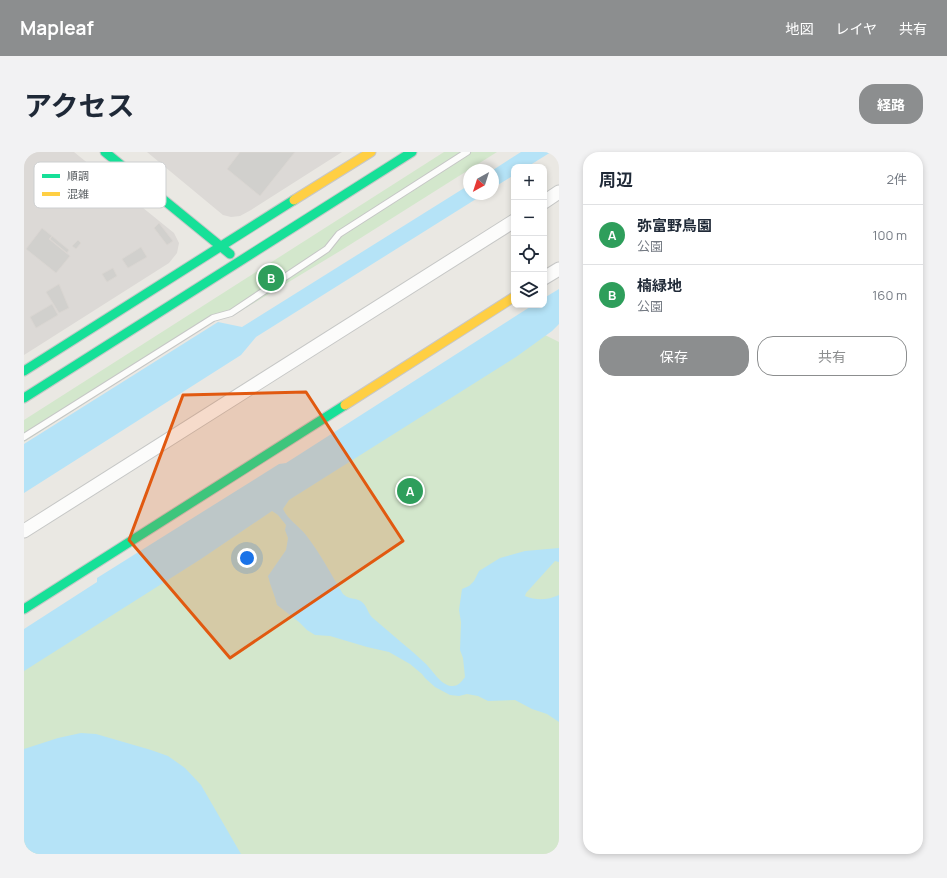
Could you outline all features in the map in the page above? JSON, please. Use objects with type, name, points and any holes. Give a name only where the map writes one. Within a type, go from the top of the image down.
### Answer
[{"type":"street","points":[[105,152],[117,162]]},
{"type":"street","points":[[24,371],[371,152]]},
{"type":"street","points":[[24,398],[412,152]]},
{"type":"street","points":[[547,200],[559,192]]},
{"type":"street","points":[[166,202],[238,262]]},
{"type":"street","points":[[24,531],[511,223]]},
{"type":"street","points":[[547,276],[559,269]]},
{"type":"street","points":[[24,608],[511,299]]},
{"type":"lane","points":[[24,438],[213,318],[231,313],[327,249],[339,234],[466,152]]},
{"type":"highlighted area","points":[[306,392],[403,541],[230,658],[129,540],[183,395]]},
{"type":"shaded area","points":[[24,152],[74,152],[86,162],[34,162],[34,208],[143,208],[174,233],[179,243],[177,253],[169,263],[24,355]]},
{"type":"shaded area","points":[[147,152],[342,152],[251,210],[240,216],[231,217],[223,215],[166,168],[166,162],[159,162]]},
{"type":"green space","points":[[444,152],[497,152],[478,164],[463,164],[463,173],[340,251],[234,315],[214,321],[24,442],[24,420]]},
{"type":"green space","points":[[525,325],[559,342],[559,854],[24,854],[24,641]]},
{"type":"water","points":[[521,152],[551,152],[532,164],[511,164],[511,177],[499,184],[499,166]]},
{"type":"water","points":[[463,189],[463,200],[474,200],[256,337],[241,355],[24,493],[24,444],[218,322],[242,327]]},
{"type":"water","points":[[559,289],[559,324],[552,331],[516,357],[289,500],[283,509],[288,517],[311,542],[343,594],[348,598],[362,602],[372,617],[420,658],[440,680],[451,686],[458,685],[465,677],[463,658],[460,650],[461,622],[459,610],[462,589],[469,586],[474,581],[479,571],[500,558],[525,551],[559,548],[559,562],[555,561],[525,596],[534,599],[542,599],[559,595],[559,722],[547,714],[532,709],[515,700],[488,701],[478,696],[467,694],[459,696],[450,695],[435,687],[410,664],[389,652],[330,636],[315,635],[307,630],[277,605],[269,580],[268,576],[286,550],[288,538],[285,530],[286,525],[278,515],[272,511],[201,559],[24,671],[24,629],[97,582],[97,578],[279,464],[286,463],[528,308],[547,308],[547,296]]},
{"type":"water","points":[[81,733],[96,734],[151,750],[168,756],[185,768],[201,785],[241,854],[24,854],[24,749],[58,738]]},
{"type":"building","points":[[240,152],[295,152],[260,196],[227,169]]},
{"type":"building","points":[[159,223],[173,241],[167,245],[154,228]]},
{"type":"building","points":[[42,228],[52,236],[49,239],[70,256],[56,273],[26,249]]},
{"type":"building","points":[[52,236],[69,250],[67,253],[50,239]]},
{"type":"building","points":[[78,240],[81,243],[76,249],[72,246]]},
{"type":"building","points":[[141,247],[147,257],[128,268],[122,259]]},
{"type":"building","points":[[113,268],[117,276],[107,282],[102,274]]},
{"type":"building","points":[[59,284],[69,308],[59,313],[46,292]]},
{"type":"building","points":[[52,304],[58,315],[36,328],[30,317]]},
{"type":"traffic: fast","points":[[105,152],[117,162]]},
{"type":"traffic: fast","points":[[24,398],[412,152]]},
{"type":"traffic: fast","points":[[24,371],[294,200]]},
{"type":"traffic: fast","points":[[166,202],[230,254]]},
{"type":"traffic: fast","points":[[24,609],[345,405]]},
{"type":"traffic: slow","points":[[294,200],[371,152]]},
{"type":"traffic: slow","points":[[345,405],[511,299]]},
{"type":"place","name":"楠緑地","points":[[271,278]]},
{"type":"place","name":"弥富野鳥園","points":[[410,491]]}]
